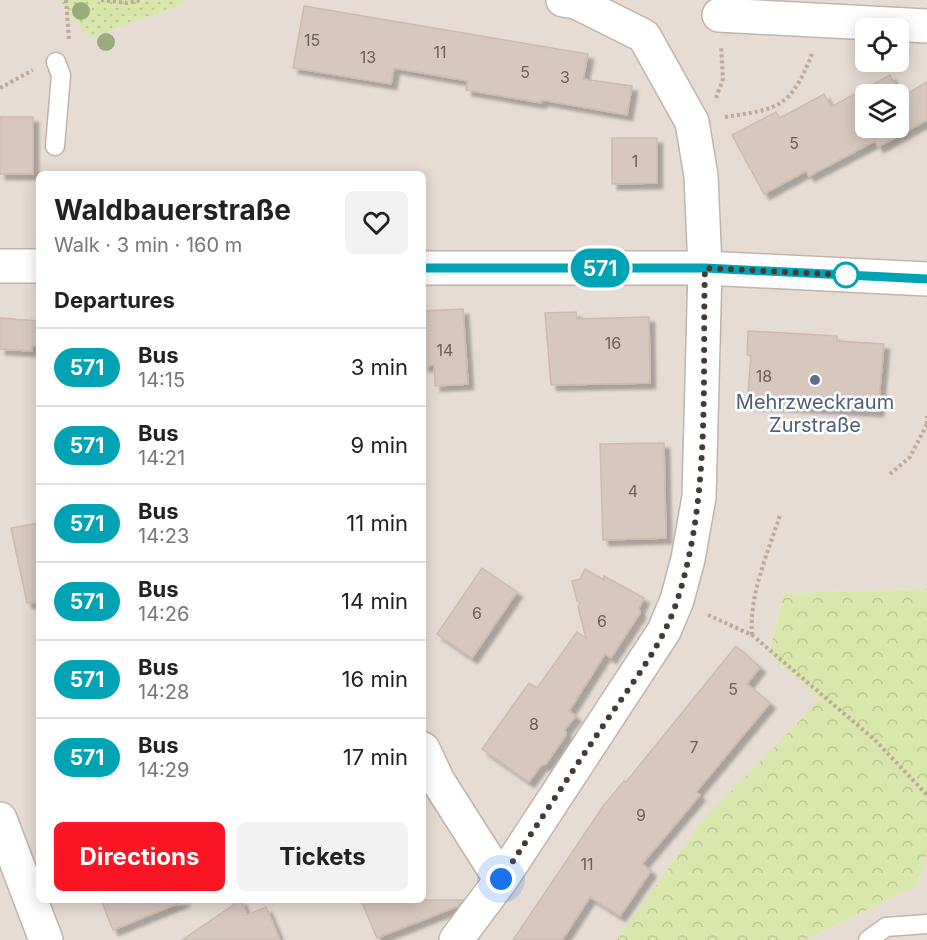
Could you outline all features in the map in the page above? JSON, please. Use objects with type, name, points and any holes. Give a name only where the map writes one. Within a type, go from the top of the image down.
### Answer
[{"type":"street","points":[[456,940],[501,879],[642,669],[664,631],[677,600],[688,559],[699,497],[705,268],[701,177],[692,122],[644,36],[576,2],[563,0]]},
{"type":"street","points":[[719,15],[778,9],[927,26]]},
{"type":"street","points":[[0,266],[36,266]]},
{"type":"street","points":[[426,268],[705,268],[927,279]]},
{"type":"street","points":[[426,755],[438,781],[501,879]]},
{"type":"street","points":[[0,819],[46,940]]},
{"type":"lane","points":[[55,146],[63,56]]},
{"type":"lane","points":[[868,940],[886,927],[927,924]]},
{"type":"path","points":[[63,56],[66,0]]},
{"type":"path","points":[[101,0],[127,3],[142,0]]},
{"type":"path","points":[[692,122],[768,110],[792,95],[815,43]]},
{"type":"path","points":[[692,122],[714,104],[723,79]]},
{"type":"path","points":[[890,474],[910,457],[927,424],[927,416]]},
{"type":"path","points":[[752,635],[751,616],[757,589],[780,515]]},
{"type":"path","points":[[677,600],[752,635],[875,740],[927,795]]},
{"type":"shaded area","points":[[0,0],[927,0],[927,589],[784,593],[769,653],[820,700],[622,940],[0,940]]},
{"type":"shaded area","points":[[927,853],[927,940],[805,940],[917,886]]},
{"type":"green space","points":[[59,0],[184,0],[179,6],[89,38]]},
{"type":"green space","points":[[927,589],[927,853],[917,886],[805,940],[617,940],[702,821],[820,700],[769,653],[784,593]]},
{"type":"building","points":[[304,6],[588,54],[583,79],[632,86],[627,115],[466,90],[468,81],[394,68],[391,84],[293,68]]},
{"type":"building","points":[[890,75],[894,84],[873,84]]},
{"type":"building","points":[[927,82],[927,120],[909,130],[909,92]]},
{"type":"building","points":[[824,94],[831,107],[855,94],[855,138],[894,138],[878,147],[875,141],[809,176],[806,171],[764,194],[732,135],[776,112],[780,118]]},
{"type":"building","points":[[0,117],[33,117],[33,174],[0,174]]},
{"type":"building","points":[[612,138],[657,138],[657,183],[612,184]]},
{"type":"building","points":[[463,309],[468,384],[435,386],[434,365],[426,366],[426,311]]},
{"type":"building","points":[[576,312],[577,319],[649,317],[650,383],[551,385],[545,313]]},
{"type":"building","points":[[0,318],[36,321],[36,346],[32,346],[32,351],[0,349]]},
{"type":"building","name":"Mehrzweckraum Zurstraße","points":[[748,331],[837,336],[837,341],[884,344],[878,411],[747,404],[751,356],[747,355]]},
{"type":"building","points":[[664,443],[666,538],[603,540],[600,444]]},
{"type":"building","points":[[36,524],[36,602],[27,603],[11,528]]},
{"type":"building","points":[[482,568],[517,592],[472,658],[437,634]]},
{"type":"building","points":[[585,569],[604,580],[604,576],[644,598],[639,608],[640,613],[611,658],[605,654],[569,711],[576,716],[565,729],[566,735],[546,764],[541,765],[529,782],[482,749],[529,683],[537,688],[577,632],[586,638],[578,607],[580,603],[577,601],[572,581],[580,579]]},
{"type":"building","points":[[736,646],[760,667],[747,684],[770,703],[696,792],[700,795],[642,864],[651,871],[620,916],[590,897],[562,940],[513,940],[604,805],[624,781],[626,782]]},
{"type":"building","points":[[426,900],[463,900],[458,906],[377,938],[362,903],[426,903]]},
{"type":"building","points":[[102,903],[179,903],[113,930]]},
{"type":"building","points":[[237,903],[242,903],[247,915],[266,907],[280,940],[182,940]]},
{"type":"bus line","name":"571","points":[[426,268],[705,268],[927,279]]},
{"type":"place","name":"Mehrzweckraum Zurstraße","points":[[815,380]]},
{"type":"route","points":[[501,879],[642,669],[664,631],[677,600],[688,559],[699,497],[705,268],[846,275]]}]
